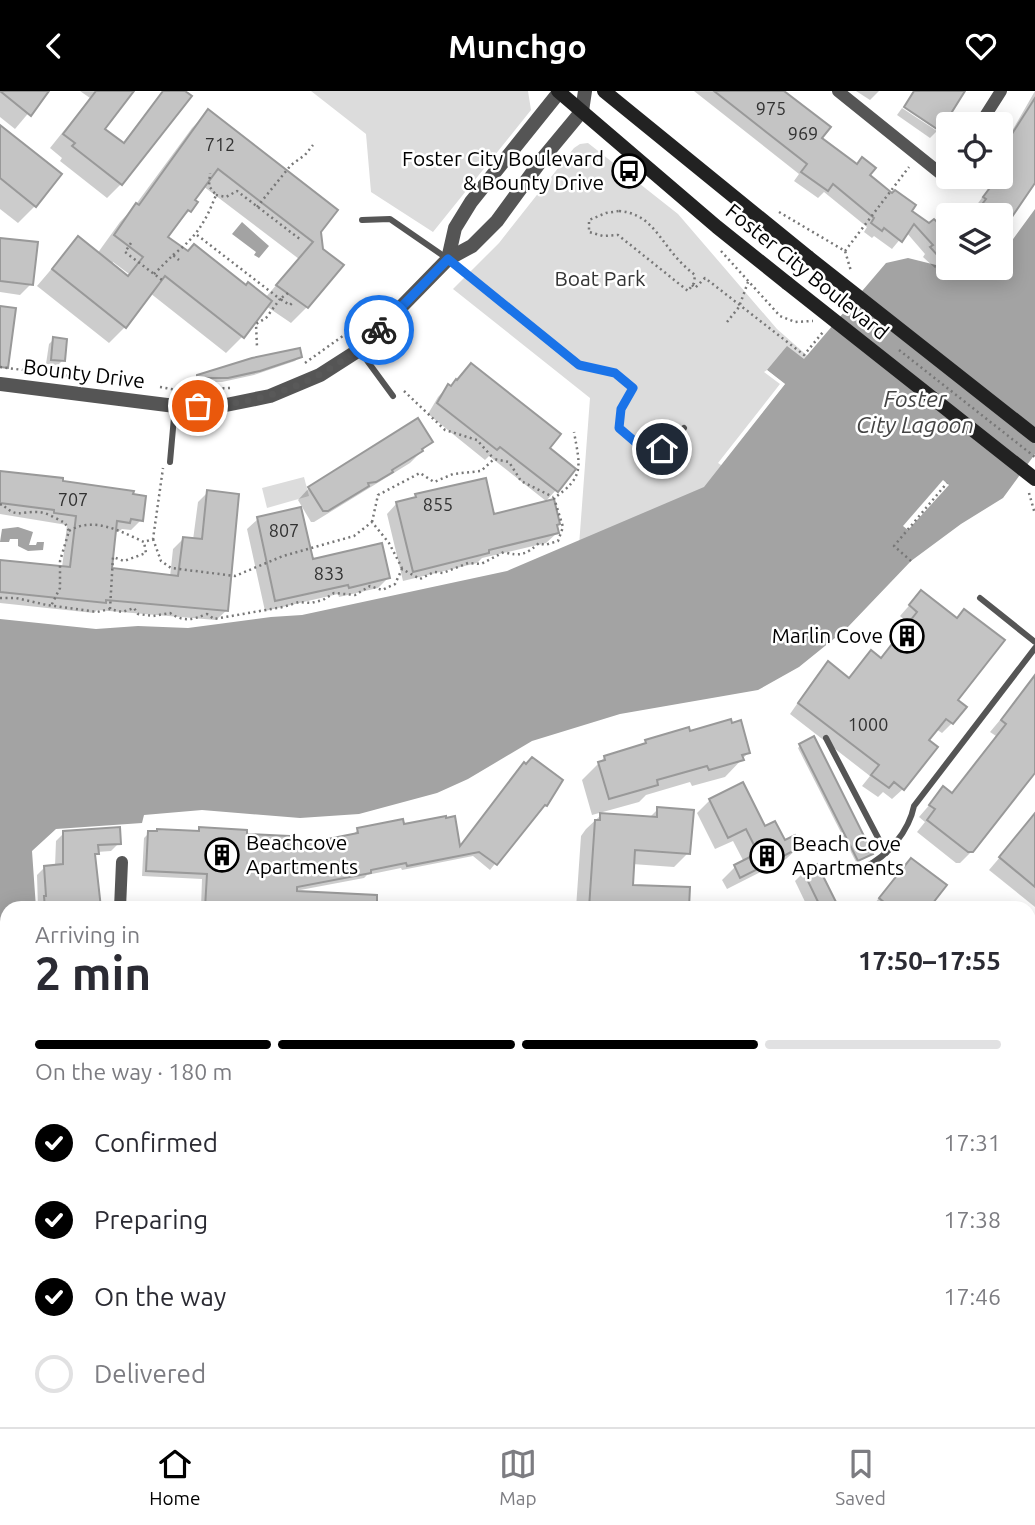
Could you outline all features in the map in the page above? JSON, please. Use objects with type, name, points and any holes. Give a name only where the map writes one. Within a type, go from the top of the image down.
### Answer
[{"type":"main road","name":"Foster City Boulevard","points":[[559,91],[787,283],[1035,479]]},
{"type":"main road","name":"Foster City Boulevard","points":[[604,91],[808,257],[1035,436]]},
{"type":"street","name":"Bounty Drive","points":[[448,259],[455,228],[471,202],[559,91]]},
{"type":"street","points":[[582,111],[585,91]]},
{"type":"street","points":[[838,91],[936,170]]},
{"type":"street","points":[[988,112],[1001,91]]},
{"type":"street","name":"Bounty Drive","points":[[0,384],[175,406],[221,406],[270,396],[320,375],[359,350],[448,259],[472,246],[497,221],[543,157],[582,111]]},
{"type":"street","points":[[120,901],[122,862]]},
{"type":"lane","points":[[362,220],[390,219],[448,259],[579,365],[615,373],[633,388],[621,409],[619,428],[640,446],[662,449],[684,428]]},
{"type":"lane","points":[[359,350],[393,396]]},
{"type":"lane","points":[[167,462],[175,406]]},
{"type":"lane","points":[[980,598],[1035,642]]},
{"type":"lane","points":[[865,867],[880,860],[911,822],[914,806],[1035,648]]},
{"type":"lane","points":[[826,738],[886,853]]},
{"type":"path","points":[[257,207],[290,165],[305,155],[313,145]]},
{"type":"path","points":[[845,251],[909,167]]},
{"type":"path","points":[[210,173],[209,186],[216,195],[226,197],[237,191],[301,240]]},
{"type":"path","points":[[154,274],[197,235],[216,195]]},
{"type":"path","points":[[619,211],[637,215],[656,230],[673,254],[695,275],[692,285],[688,291],[618,235],[594,235],[589,232],[589,220],[619,211]]},
{"type":"path","points":[[197,235],[280,299],[290,305],[294,301]]},
{"type":"path","points":[[131,243],[125,252],[162,280]]},
{"type":"path","points":[[173,255],[179,260]]},
{"type":"path","points":[[692,285],[695,288],[705,278],[804,355],[823,332]]},
{"type":"path","points":[[727,322],[740,305],[748,282]]},
{"type":"path","points":[[257,347],[256,324],[266,319],[280,299],[288,293]]},
{"type":"path","points":[[299,367],[318,357],[371,312]]},
{"type":"path","points":[[896,348],[1035,457]]},
{"type":"path","points":[[0,367],[79,377]]},
{"type":"path","points":[[155,387],[179,390],[233,388]]},
{"type":"path","points":[[372,522],[389,543],[402,569],[420,579],[434,572],[443,573],[468,563],[481,564],[504,552],[516,556],[528,553],[539,543],[545,545],[558,541],[563,527],[554,498],[521,481],[509,462],[494,459],[477,440],[445,430],[402,389]]},
{"type":"path","points":[[554,498],[571,486],[580,471],[575,432]]},
{"type":"path","points":[[167,462],[153,539],[161,561],[171,568],[235,576],[283,557],[354,536],[372,522],[379,495],[420,473],[434,482],[453,474],[481,471],[494,459]]},
{"type":"path","points":[[911,561],[894,546],[947,483]]},
{"type":"path","points":[[0,505],[10,512],[39,512],[65,523],[69,531],[61,561],[60,588],[51,606]]},
{"type":"path","points":[[69,531],[79,525],[110,526],[144,542],[153,539]]},
{"type":"path","points":[[110,609],[113,557],[124,561],[146,553],[144,542]]},
{"type":"path","points":[[0,598],[16,598],[97,612],[110,609],[122,612],[134,608],[138,614],[153,616],[170,613],[178,619],[191,620],[207,614],[214,619],[299,602],[311,603],[334,593],[355,594],[370,586],[382,590],[395,584],[402,569]]},
{"type":"green space","points":[[311,91],[528,91],[531,110],[433,232],[371,192],[366,134]]},
{"type":"green space","name":"Boat Park","points":[[588,143],[678,214],[777,329],[819,366],[710,488],[578,559],[590,398],[453,289],[499,243],[574,148]]},
{"type":"green space","points":[[304,477],[309,496],[267,508],[262,488]]},
{"type":"water","name":"Foster City Lagoon","points":[[1035,209],[1035,454],[1003,498],[961,524],[911,561],[846,629],[799,667],[758,690],[620,714],[532,741],[468,779],[437,793],[359,814],[300,818],[202,810],[144,815],[142,823],[56,829],[32,851],[36,901],[0,901],[0,619],[96,629],[138,626],[188,628],[302,615],[507,571],[704,487],[785,384],[767,370],[787,346],[804,359],[886,263],[908,258],[936,265],[936,280],[1013,280],[1013,239]]},
{"type":"water","points":[[242,222],[269,246],[259,258],[254,255],[256,252],[232,234]]},
{"type":"water","points":[[18,527],[33,532],[29,545],[44,542],[43,550],[28,551],[18,546],[18,539],[0,542],[2,529]]},
{"type":"pier","points":[[767,370],[785,384],[721,465],[718,463],[780,384],[764,372]]},
{"type":"pier","points":[[943,480],[949,485],[908,530],[903,526]]},
{"type":"building","points":[[0,91],[49,91],[31,116]]},
{"type":"building","points":[[96,91],[134,91],[105,129],[124,143],[163,91],[185,91],[192,96],[122,185],[72,146],[75,143],[63,134]]},
{"type":"building","points":[[714,91],[784,91],[831,127],[822,138],[857,164],[862,157],[876,168],[870,175],[892,193],[895,190],[916,205],[912,211],[929,223],[934,219],[936,221],[936,254],[930,247],[933,245],[914,224],[902,242],[884,228],[882,231],[871,223],[874,218],[833,184],[828,191],[801,172],[807,164]]},
{"type":"building","points":[[914,91],[965,91],[952,112],[936,112],[936,128],[904,107]]},
{"type":"building","points":[[1035,98],[1035,183],[1013,215],[1013,203],[983,203],[986,199],[983,197],[989,189],[1013,189],[1013,132]]},
{"type":"building","points":[[208,109],[338,210],[321,232],[323,249],[344,265],[308,308],[276,285],[313,242],[218,169],[195,200],[198,202],[191,212],[188,210],[168,237],[188,251],[194,244],[246,285],[248,282],[272,301],[244,338],[165,276],[126,328],[52,269],[78,236],[128,276],[143,257],[114,235]]},
{"type":"building","points":[[0,125],[62,174],[36,207],[0,178]]},
{"type":"building","points":[[0,238],[38,242],[33,285],[0,281]]},
{"type":"building","points":[[0,306],[16,308],[8,368],[0,367]]},
{"type":"building","points":[[53,337],[67,339],[65,361],[51,360]]},
{"type":"building","points":[[300,348],[302,357],[260,371],[228,378],[197,378],[197,375],[252,358]]},
{"type":"building","points":[[471,363],[561,434],[550,448],[576,469],[558,492],[500,447],[497,450],[437,403],[448,384],[451,386]]},
{"type":"building","points":[[418,418],[433,442],[392,470],[393,472],[376,482],[368,483],[369,486],[328,511],[323,511],[308,487]]},
{"type":"building","points":[[0,471],[63,478],[63,481],[134,491],[133,494],[146,496],[143,521],[117,521],[112,568],[178,576],[183,537],[202,539],[207,490],[239,494],[228,611],[106,600],[106,603],[0,592],[0,560],[70,567],[76,516],[54,513],[54,510],[0,503]]},
{"type":"building","points":[[486,478],[494,514],[554,499],[560,524],[557,525],[559,533],[413,572],[396,502],[416,497],[415,494]]},
{"type":"building","points":[[301,507],[313,559],[382,543],[390,578],[275,601],[257,517]]},
{"type":"building","points":[[921,590],[957,618],[964,609],[1005,640],[958,700],[967,707],[953,724],[946,719],[929,740],[938,747],[904,790],[894,782],[889,788],[871,775],[879,765],[798,703],[828,661],[849,678],[871,650],[881,658],[917,612],[909,605]]},
{"type":"building","points":[[1035,675],[1035,773],[973,852],[968,852],[927,820],[935,809],[929,805],[943,786],[952,793],[1006,724],[1001,720]]},
{"type":"building","points":[[731,719],[732,723],[741,720],[750,753],[742,755],[744,760],[709,770],[707,766],[657,780],[658,785],[609,799],[598,762],[605,760],[604,756],[689,727],[690,731]]},
{"type":"building","points":[[814,736],[873,854],[858,861],[799,744]]},
{"type":"building","points":[[532,757],[563,780],[547,806],[545,805],[497,865],[479,852],[407,866],[406,863],[371,870],[371,873],[297,887],[297,891],[377,895],[377,901],[205,901],[207,874],[146,871],[148,831],[157,829],[199,831],[199,827],[247,830],[247,834],[289,836],[298,839],[297,845],[358,833],[357,828],[403,819],[404,824],[455,816],[460,846],[524,762],[526,764]]},
{"type":"building","points":[[743,782],[765,826],[775,821],[785,840],[795,835],[801,847],[740,878],[734,865],[758,853],[746,829],[728,838],[709,799]]},
{"type":"building","points":[[657,807],[694,810],[690,854],[635,850],[633,885],[690,887],[689,901],[589,901],[595,820],[600,820],[600,813],[657,817]]},
{"type":"building","points":[[1035,813],[1035,887],[999,857]]},
{"type":"building","points":[[120,827],[121,844],[98,845],[99,854],[95,854],[100,901],[44,901],[44,866],[63,864],[63,831]]},
{"type":"building","points":[[911,858],[947,885],[934,901],[883,901],[879,898]]},
{"type":"building","name":"Beach Cove Apartments","points":[[817,864],[836,901],[818,901],[803,871]]},
{"type":"way so far","points":[[198,406],[221,406],[270,396],[320,375],[359,350],[379,330]]},
{"type":"place","name":"Foster City Boulevard & Bounty Drive","points":[[629,171]]},
{"type":"place","name":"Marlin Cove","points":[[907,636]]},
{"type":"place","name":"Beachcove Apartments","points":[[222,855]]},
{"type":"place","name":"Beach Cove Apartments","points":[[767,856]]},
{"type":"route","points":[[379,330],[448,259],[579,365],[615,373],[633,388],[621,409],[619,428],[640,446],[662,449]]}]
